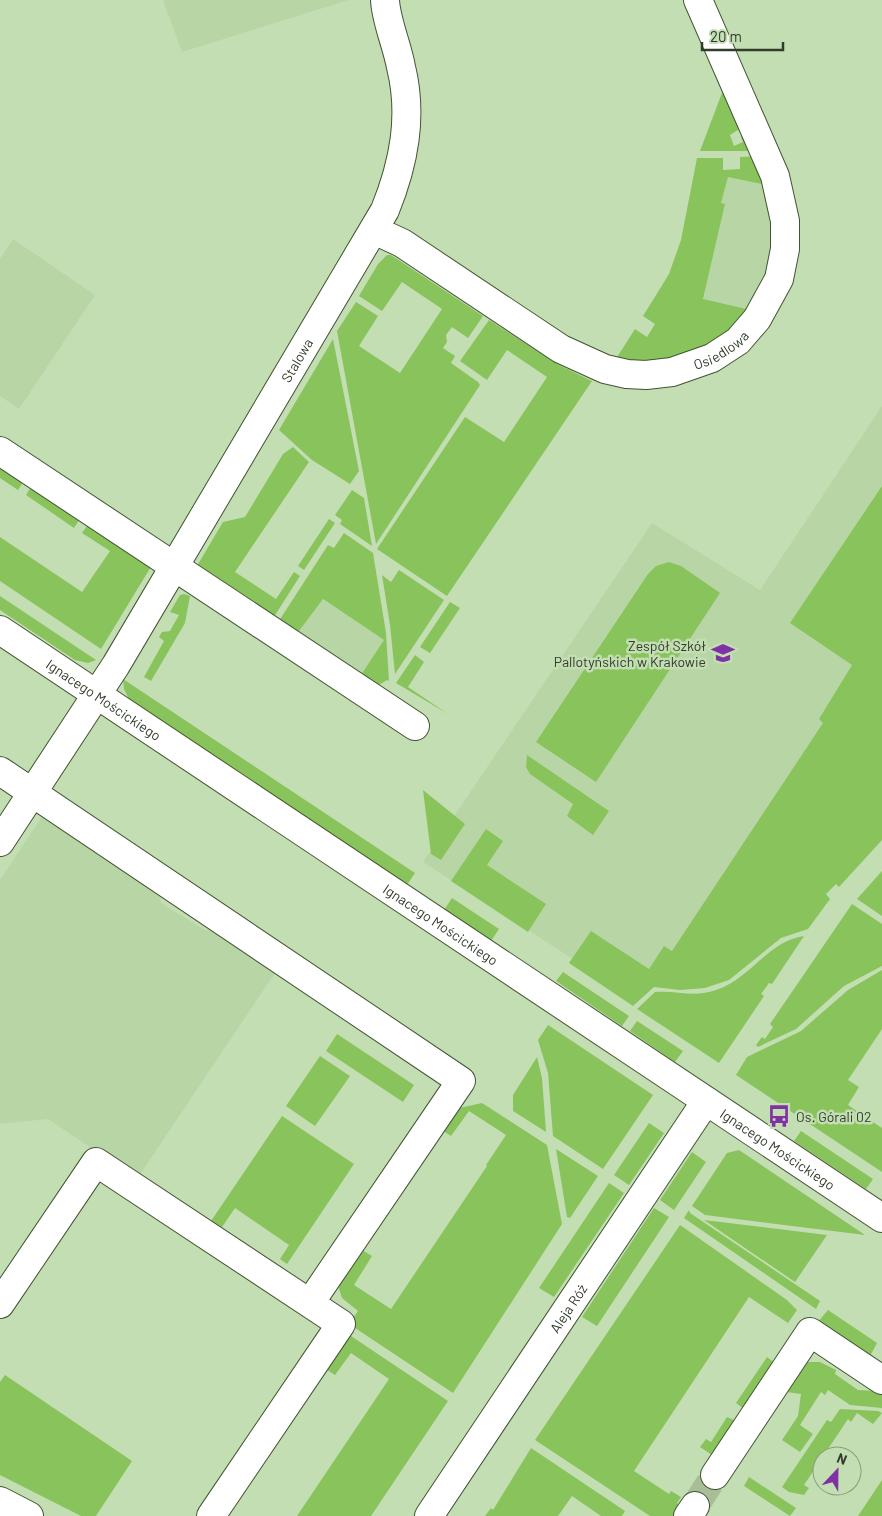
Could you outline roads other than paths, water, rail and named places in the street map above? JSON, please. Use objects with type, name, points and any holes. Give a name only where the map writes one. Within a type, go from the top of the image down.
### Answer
[{"type":"street","name":"Stalowa","points":[[0,842],[31,792],[97,695],[385,210],[403,157],[407,114],[402,68],[385,0]]},
{"type":"street","name":"Osiedlowa","points":[[374,230],[402,243],[561,349],[605,369],[627,374],[660,374],[685,368],[724,351],[749,330],[773,293],[784,258],[784,206],[775,176],[698,0]]},
{"type":"street","points":[[0,451],[415,726]]},
{"type":"street","name":"Ignacego Mościckiego","points":[[0,630],[882,1218]]},
{"type":"street","points":[[0,771],[460,1081],[310,1303]]},
{"type":"street","name":"Aleja Róż","points":[[429,1516],[706,1101]]},
{"type":"street","points":[[0,1304],[96,1162],[341,1324],[211,1516]]},
{"type":"street","points":[[715,1475],[810,1332],[882,1380]]},
{"type":"street","points":[[0,1502],[29,1516]]},
{"type":"tunnel","points":[[695,1506],[715,1475]]},
{"type":"place","name":"Zespół Szkół Pallotyńskich w Krakowie","points":[[723,653]]},
{"type":"place","name":"Os. Górali 02","points":[[779,1116]]}]
